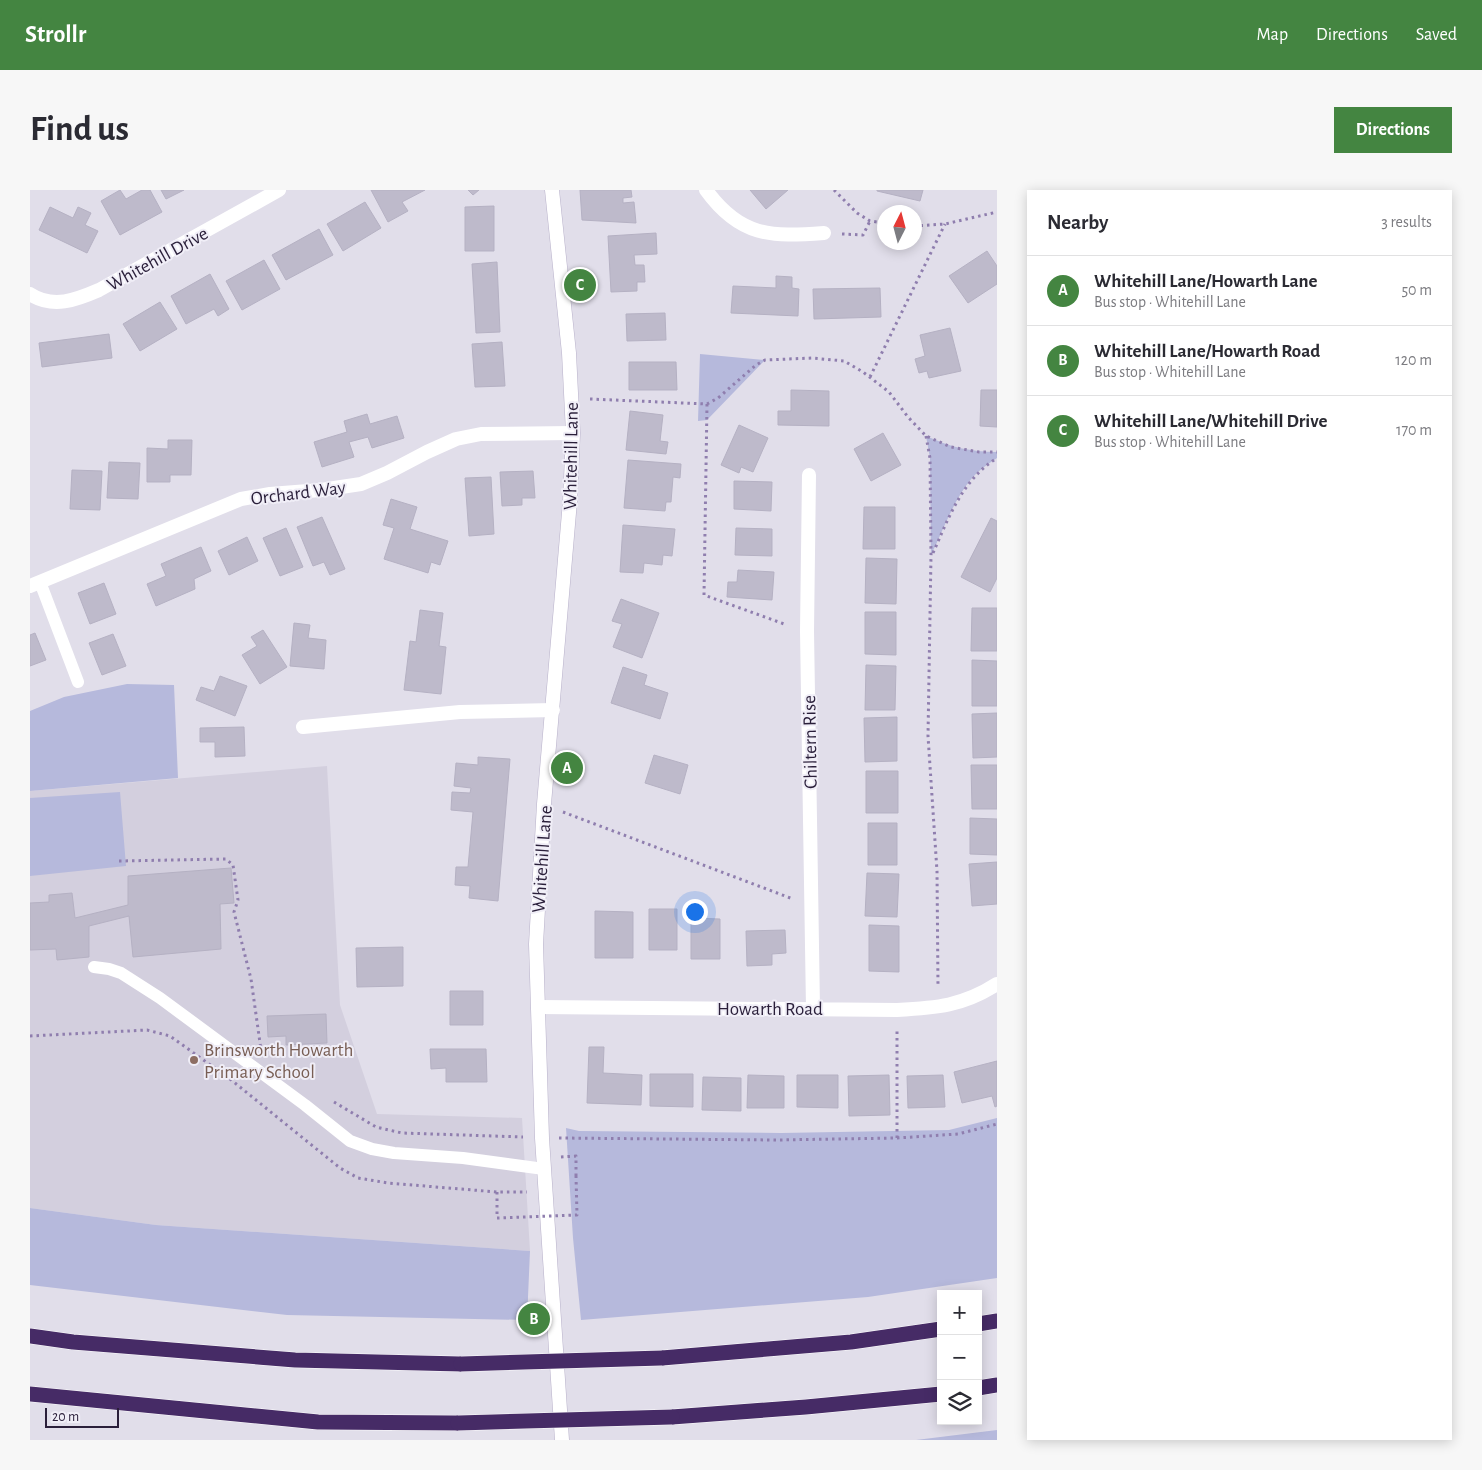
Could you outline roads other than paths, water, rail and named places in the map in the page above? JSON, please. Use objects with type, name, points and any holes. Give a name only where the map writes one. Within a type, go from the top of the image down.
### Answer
[{"type":"highway","points":[[982,1323],[997,1321]]},
{"type":"highway","points":[[30,1336],[73,1342],[295,1360],[461,1364],[662,1358],[851,1342],[937,1330]]},
{"type":"highway","points":[[982,1388],[997,1386]]},
{"type":"highway","points":[[30,1394],[318,1422],[458,1423],[672,1417],[937,1394]]},
{"type":"street","name":"Whitehill Drive","points":[[30,294],[36,298],[55,302],[75,301],[99,290],[279,190]]},
{"type":"street","name":"Whitehill Lane","points":[[552,190],[569,353],[573,433],[570,501],[537,908],[542,1138],[562,1440]]},
{"type":"street","points":[[706,190],[714,201],[731,217],[757,231],[787,236],[824,233]]},
{"type":"street","name":"Orchard Way","points":[[35,584],[241,499],[361,484],[456,439],[481,434],[573,433]]},
{"type":"street","name":"Chiltern Rise","points":[[809,475],[807,631],[813,1008]]},
{"type":"street","points":[[302,727],[460,712],[553,710]]},
{"type":"street","name":"Howarth Road","points":[[538,1007],[897,1010],[937,1008],[976,996],[997,984]]},
{"type":"lane","points":[[35,584],[78,682]]},
{"type":"lane","points":[[94,967],[121,973],[160,998],[305,1105],[350,1141],[372,1149],[394,1153],[544,1163]]},
{"type":"place","name":"Whitehill Lane/Whitehill Drive","points":[[580,285]]},
{"type":"place","name":"Whitehill Lane/Howarth Lane","points":[[567,768]]},
{"type":"place","name":"Brinsworth Howarth Primary School","points":[[194,1060]]},
{"type":"place","name":"Whitehill Lane/Howarth Road","points":[[534,1319]]}]
